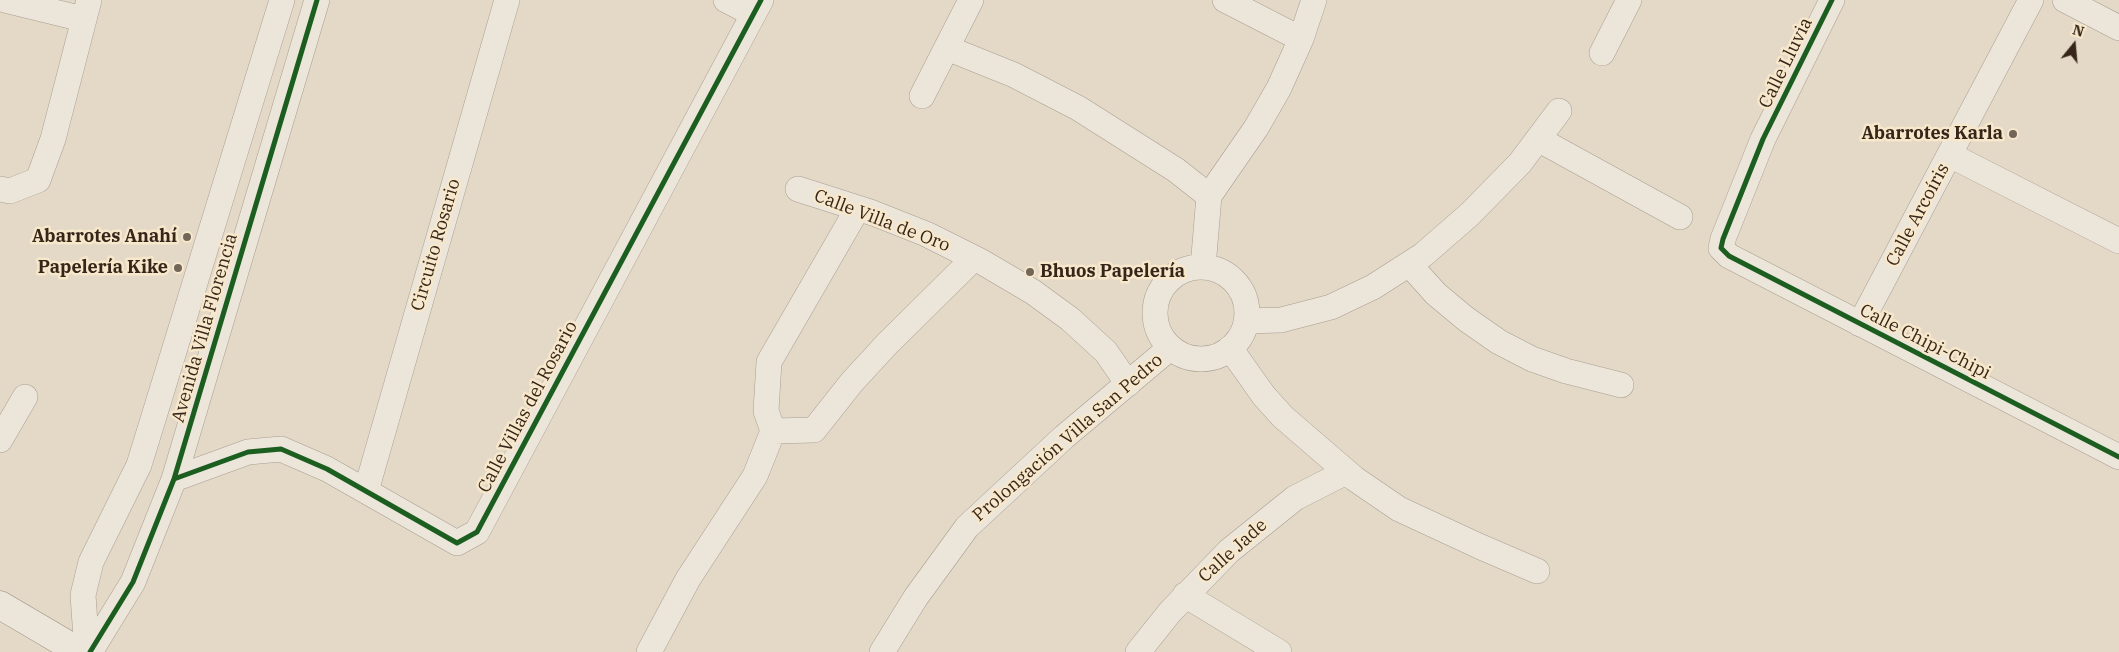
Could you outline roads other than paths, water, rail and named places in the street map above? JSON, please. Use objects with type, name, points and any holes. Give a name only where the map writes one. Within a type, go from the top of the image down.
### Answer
[{"type":"main road","points":[[0,605],[80,652]]},
{"type":"street","points":[[0,189],[10,192],[38,180],[53,139],[86,9],[7,0]]},
{"type":"street","name":"Avenida Villa Florencia","points":[[88,652],[83,595],[91,562],[139,465],[282,0]]},
{"type":"street","name":"Avenida Villa Florencia","points":[[88,652],[133,582],[174,479],[317,0]]},
{"type":"street","name":"Circuito Rosario","points":[[366,491],[507,0]]},
{"type":"street","points":[[726,0],[757,7]]},
{"type":"street","points":[[922,96],[971,0]]},
{"type":"street","points":[[1225,0],[1301,39]]},
{"type":"street","points":[[1203,267],[1209,196],[1256,128],[1279,88],[1301,39],[1314,0]]},
{"type":"street","points":[[1602,53],[1629,0]]},
{"type":"street","name":"Calle Lluvia","points":[[1721,248],[1763,139],[1832,0]]},
{"type":"street","name":"Calle Arcoíris","points":[[1860,324],[2031,0]]},
{"type":"street","points":[[2065,0],[2119,28]]},
{"type":"street","name":"Calle Villas del Rosario","points":[[174,479],[248,452],[281,449],[327,469],[457,543],[478,532],[757,7]]},
{"type":"street","points":[[269,43],[300,52]]},
{"type":"street","points":[[946,48],[1014,75],[1078,108],[1176,170],[1209,196]]},
{"type":"street","points":[[1246,322],[1281,320],[1331,307],[1373,286],[1423,255],[1470,214],[1520,163],[1558,111]]},
{"type":"street","points":[[1538,139],[1680,217]]},
{"type":"street","points":[[1950,155],[2119,241]]},
{"type":"street","name":"Calle Villa de Oro","points":[[798,189],[858,208],[926,234],[974,258],[1033,292],[1070,319],[1106,352],[1128,384]]},
{"type":"street","points":[[649,652],[688,579],[755,476],[773,430],[766,411],[769,362],[858,208]]},
{"type":"street","name":"Calle Chipi-Chipi","points":[[1721,248],[1729,256],[2119,457]]},
{"type":"street","points":[[773,430],[814,430],[852,382],[887,344],[974,258]]},
{"type":"street","points":[[1409,264],[1436,294],[1466,319],[1499,342],[1532,359],[1566,371],[1620,385]]},
{"type":"street","points":[[1203,267],[1219,271],[1232,279],[1241,291],[1246,306],[1246,322],[1240,336],[1230,348],[1216,356],[1200,359],[1184,356],[1170,348],[1160,335],[1155,320],[1156,303],[1162,288],[1173,276],[1187,269],[1203,267]]},
{"type":"street","name":"Prolongación Villa San Pedro","points":[[882,652],[916,597],[967,527],[1064,437],[1170,348]]},
{"type":"street","points":[[1230,348],[1264,396],[1283,417],[1346,472],[1399,509],[1481,548],[1537,571]]},
{"type":"street","points":[[0,440],[25,397]]},
{"type":"street","name":"Calle Jade","points":[[1138,652],[1185,595],[1228,552],[1295,498],[1346,472]]},
{"type":"street","points":[[1185,595],[1280,652]]},
{"type":"place","name":"Abarrotes Karla","points":[[2013,134]]},
{"type":"place","name":"Abarrotes Anahí","points":[[187,237]]},
{"type":"place","name":"Papelería Kike","points":[[178,268]]},
{"type":"place","name":"Bhuos Papelería","points":[[1030,272]]}]
